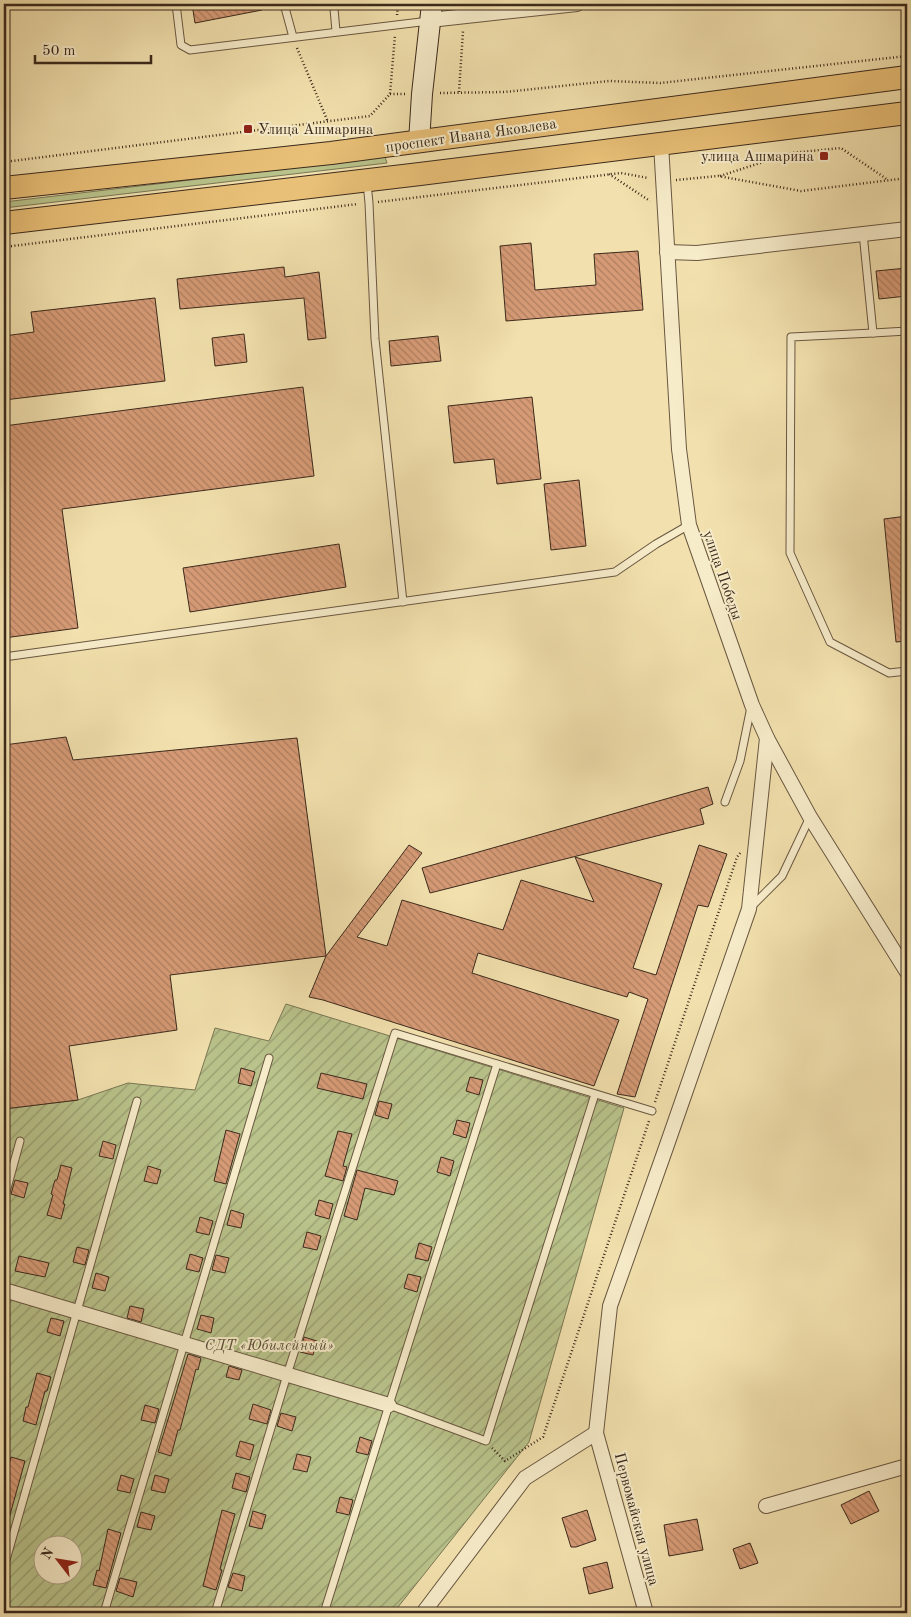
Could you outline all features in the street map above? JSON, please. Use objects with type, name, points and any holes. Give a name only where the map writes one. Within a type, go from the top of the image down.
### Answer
[{"type":"main road","points":[[420,174],[419,142],[422,94],[431,12]]},
{"type":"main road","name":"проспект Ивана Яковлева","points":[[4,188],[332,153],[907,78]]},
{"type":"main road","name":"проспект Ивана Яковлева","points":[[4,223],[420,174],[907,113]]},
{"type":"street","points":[[431,12],[464,16],[523,7],[576,4]]},
{"type":"street","name":"улица Победы","points":[[661,144],[679,449],[689,525],[752,704],[767,738],[810,816],[907,972]]},
{"type":"street","points":[[667,252],[697,253],[907,229]]},
{"type":"street","points":[[423,1613],[526,1478],[596,1433],[610,1306],[749,909],[767,738]]},
{"type":"street","points":[[4,1290],[388,1405]]},
{"type":"street","name":"Первомайская улица","points":[[596,1433],[646,1613]]},
{"type":"street","points":[[766,1506],[907,1466]]},
{"type":"lane","points":[[176,4],[181,45],[190,50],[396,24],[431,12]]},
{"type":"lane","points":[[284,4],[292,37]]},
{"type":"lane","points":[[332,4],[336,31]]},
{"type":"lane","points":[[366,180],[369,203],[374,339],[404,602]]},
{"type":"lane","points":[[863,233],[873,333]]},
{"type":"lane","points":[[907,331],[790,337],[790,553],[830,642],[889,673],[907,671]]},
{"type":"lane","points":[[4,657],[616,572],[656,544],[689,525]]},
{"type":"lane","points":[[726,802],[740,761],[752,704]]},
{"type":"lane","points":[[749,909],[782,876],[810,816]]},
{"type":"lane","points":[[215,1613],[287,1375],[395,1033],[652,1110]]},
{"type":"lane","points":[[104,1613],[269,1058]]},
{"type":"lane","points":[[324,1613],[497,1064]]},
{"type":"lane","points":[[388,1405],[486,1441],[595,1094]]},
{"type":"lane","points":[[4,1567],[136,1101]]},
{"type":"lane","points":[[4,1199],[20,1141]]},
{"type":"path","points":[[4,162],[370,116],[390,94],[398,4]]},
{"type":"path","points":[[459,92],[464,16]]},
{"type":"path","points":[[292,37],[328,122]]},
{"type":"path","points":[[440,93],[505,92],[609,81],[660,84],[907,56]]},
{"type":"path","points":[[390,94],[411,94]]},
{"type":"path","points":[[675,180],[718,176],[791,153],[841,148],[890,180]]},
{"type":"path","points":[[4,247],[609,174],[621,173],[648,178]]},
{"type":"path","points":[[609,174],[664,210]]},
{"type":"path","points":[[718,176],[801,191],[907,178]]},
{"type":"path","points":[[486,1441],[505,1461],[543,1437],[737,857],[757,829]]},
{"type":"green space","points":[[385,157],[387,163],[4,208],[4,202]]},
{"type":"green space","name":"СДТ «Юбилейный»","points":[[286,1004],[624,1108],[529,1442],[398,1607],[397,1613],[4,1613],[4,1109],[78,1100],[128,1083],[195,1090],[215,1028],[269,1041]]},
{"type":"building","points":[[192,4],[261,4],[262,10],[195,23]]},
{"type":"building","points":[[531,243],[535,290],[596,285],[594,254],[638,251],[643,310],[506,321],[500,246]]},
{"type":"building","points":[[284,267],[285,277],[319,272],[326,338],[308,340],[304,298],[180,309],[177,279]]},
{"type":"building","points":[[907,268],[907,296],[879,299],[876,271]]},
{"type":"building","points":[[155,298],[165,381],[4,400],[4,336],[34,332],[31,312]]},
{"type":"building","points":[[244,334],[247,362],[215,366],[212,338]]},
{"type":"building","points":[[438,336],[441,361],[391,366],[389,341]]},
{"type":"building","points":[[303,387],[314,476],[62,509],[78,628],[4,638],[4,426]]},
{"type":"building","points":[[532,397],[541,479],[497,484],[494,459],[454,463],[448,406]]},
{"type":"building","points":[[579,480],[586,546],[551,550],[544,484]]},
{"type":"building","points":[[907,516],[907,641],[896,642],[884,519]]},
{"type":"building","points":[[339,544],[346,587],[190,612],[183,568]]},
{"type":"building","points":[[66,737],[73,760],[297,738],[326,956],[170,975],[177,1030],[69,1046],[78,1100],[4,1109],[4,745]]},
{"type":"building","points":[[708,787],[713,804],[700,809],[704,824],[430,893],[422,868]]},
{"type":"building","points":[[409,845],[422,853],[357,937],[387,946],[402,900],[503,930],[521,880],[594,902],[575,857],[662,884],[633,968],[656,975],[699,845],[727,854],[708,907],[698,905],[635,1097],[617,1094],[648,999],[629,992],[627,997],[478,953],[472,973],[619,1020],[594,1086],[309,997],[326,956]]},
{"type":"building","points":[[241,1068],[255,1072],[251,1086],[238,1083]]},
{"type":"building","points":[[321,1073],[367,1084],[363,1099],[317,1088]]},
{"type":"building","points":[[470,1077],[483,1080],[479,1095],[466,1091]]},
{"type":"building","points":[[379,1101],[392,1104],[388,1119],[375,1115]]},
{"type":"building","points":[[457,1120],[470,1123],[466,1138],[453,1134]]},
{"type":"building","points":[[226,1130],[240,1134],[226,1184],[214,1181]]},
{"type":"building","points":[[338,1131],[352,1134],[343,1166],[347,1167],[343,1181],[325,1176]]},
{"type":"building","points":[[103,1141],[116,1145],[113,1159],[99,1156]]},
{"type":"building","points":[[441,1157],[454,1161],[450,1176],[437,1172]]},
{"type":"building","points":[[61,1165],[72,1168],[61,1219],[47,1215],[53,1195],[51,1194]]},
{"type":"building","points":[[148,1166],[161,1170],[157,1184],[144,1181]]},
{"type":"building","points":[[357,1170],[398,1181],[394,1195],[365,1188],[357,1220],[344,1216]]},
{"type":"building","points":[[15,1180],[28,1183],[24,1198],[11,1194]]},
{"type":"building","points":[[319,1200],[333,1204],[329,1219],[315,1215]]},
{"type":"building","points":[[231,1210],[244,1214],[241,1228],[227,1225]]},
{"type":"building","points":[[200,1217],[213,1221],[209,1235],[196,1232]]},
{"type":"building","points":[[307,1232],[321,1236],[317,1250],[303,1247]]},
{"type":"building","points":[[419,1243],[432,1247],[428,1261],[415,1258]]},
{"type":"building","points":[[77,1247],[89,1250],[85,1265],[73,1262]]},
{"type":"building","points":[[190,1254],[203,1258],[199,1272],[186,1269]]},
{"type":"building","points":[[216,1255],[229,1258],[225,1273],[212,1270]]},
{"type":"building","points":[[19,1256],[49,1263],[45,1277],[15,1271]]},
{"type":"building","points":[[96,1273],[109,1277],[105,1291],[92,1288]]},
{"type":"building","points":[[408,1274],[421,1277],[417,1292],[404,1288]]},
{"type":"building","points":[[130,1306],[144,1309],[141,1322],[127,1318]]},
{"type":"building","points":[[201,1315],[214,1318],[211,1333],[197,1329]]},
{"type":"building","points":[[51,1318],[64,1321],[60,1336],[47,1332]]},
{"type":"building","points":[[304,1337],[317,1341],[313,1355],[300,1352]]},
{"type":"building","points":[[188,1354],[201,1358],[198,1370],[196,1369],[171,1456],[158,1452]]},
{"type":"building","points":[[229,1366],[242,1370],[239,1380],[226,1377]]},
{"type":"building","points":[[37,1373],[51,1377],[47,1391],[45,1391],[36,1425],[23,1421]]},
{"type":"building","points":[[253,1404],[271,1410],[267,1424],[249,1419]]},
{"type":"building","points":[[145,1405],[159,1409],[155,1423],[141,1420]]},
{"type":"building","points":[[281,1413],[296,1417],[292,1431],[277,1426]]},
{"type":"building","points":[[360,1437],[372,1441],[368,1455],[356,1452]]},
{"type":"building","points":[[240,1441],[254,1445],[250,1460],[236,1456]]},
{"type":"building","points":[[297,1454],[311,1457],[307,1472],[293,1469]]},
{"type":"building","points":[[11,1457],[25,1461],[8,1522],[4,1521],[4,1483]]},
{"type":"building","points":[[236,1473],[250,1477],[246,1492],[232,1488]]},
{"type":"building","points":[[121,1475],[134,1479],[130,1493],[117,1490]]},
{"type":"building","points":[[155,1475],[169,1479],[165,1493],[151,1490]]},
{"type":"building","points":[[869,1491],[879,1511],[851,1524],[841,1505]]},
{"type":"building","points":[[340,1497],[353,1500],[349,1515],[336,1512]]},
{"type":"building","points":[[222,1510],[235,1514],[216,1590],[203,1586]]},
{"type":"building","points":[[587,1510],[596,1540],[571,1547],[562,1518]]},
{"type":"building","points":[[253,1511],[266,1515],[262,1529],[249,1526]]},
{"type":"building","points":[[141,1512],[155,1516],[151,1530],[137,1527]]},
{"type":"building","points":[[697,1519],[703,1550],[669,1556],[664,1525]]},
{"type":"building","points":[[108,1529],[121,1533],[106,1588],[93,1585],[97,1570],[99,1571]]},
{"type":"building","points":[[750,1543],[758,1563],[740,1569],[733,1549]]},
{"type":"building","points":[[607,1562],[613,1588],[589,1594],[583,1568]]},
{"type":"building","points":[[233,1573],[245,1576],[242,1591],[228,1587]]},
{"type":"building","points":[[120,1578],[137,1582],[133,1597],[116,1591]]},
{"type":"place","name":"Улица Ашмарина","points":[[248,129]]},
{"type":"place","name":"улица Ашмарина","points":[[824,156]]}]
